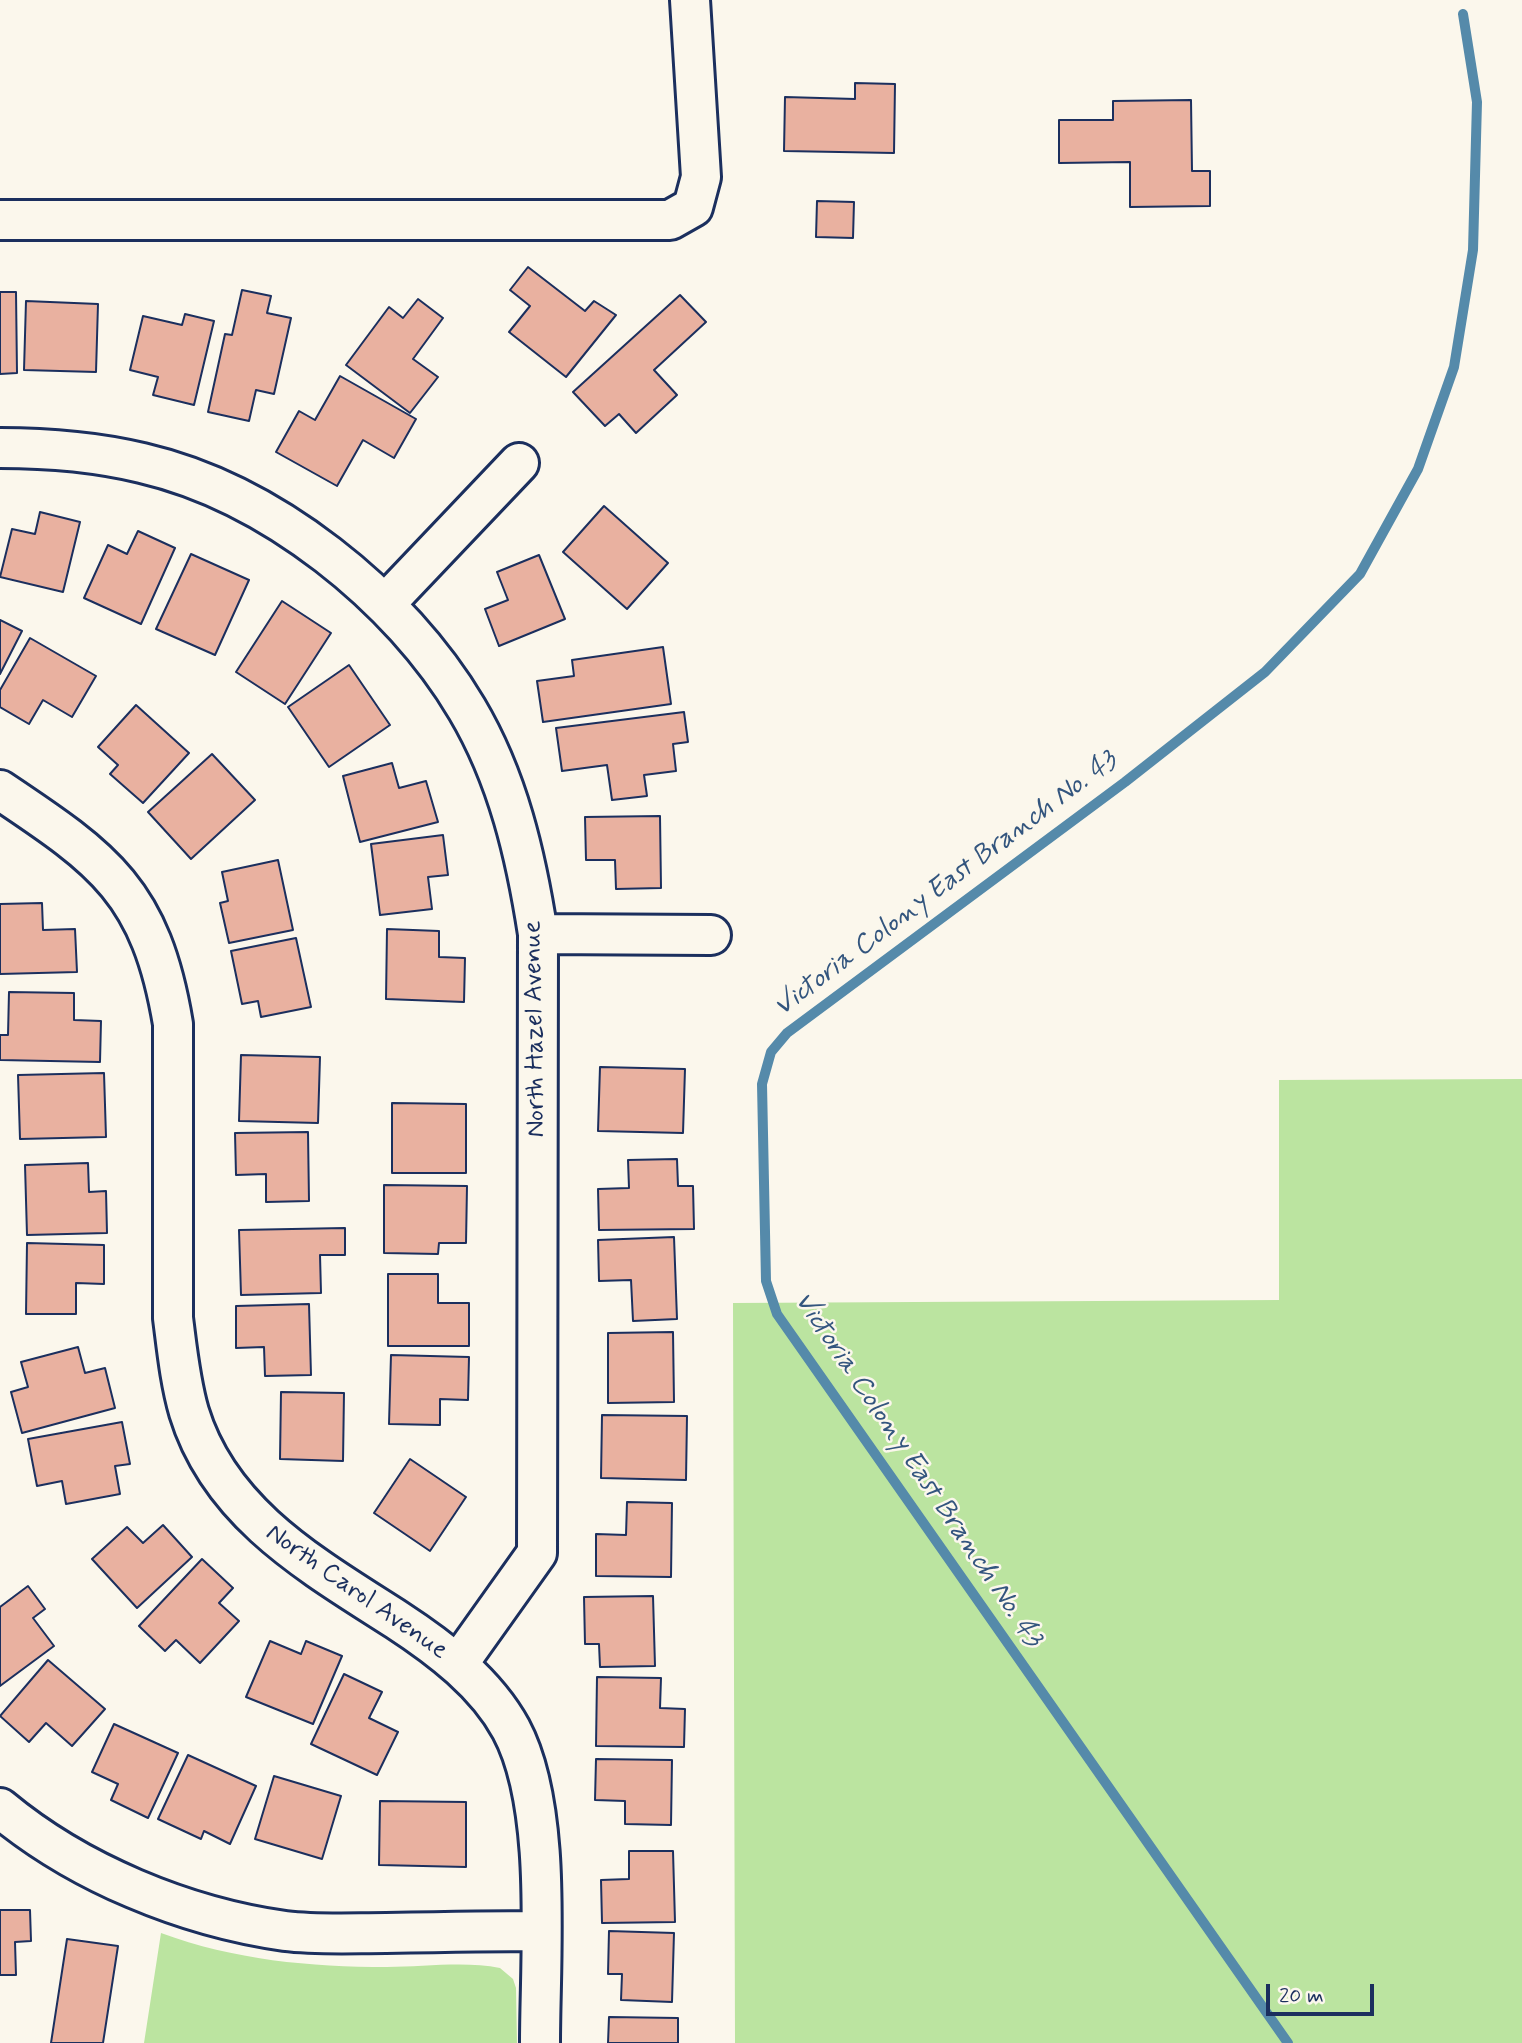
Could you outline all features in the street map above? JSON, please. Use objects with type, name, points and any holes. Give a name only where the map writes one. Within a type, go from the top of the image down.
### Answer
[{"type":"street","points":[[0,220],[670,219],[693,207],[701,177],[690,0]]},
{"type":"street","name":"North Hazel Avenue","points":[[0,448],[80,453],[143,463],[207,486],[256,508],[292,531],[342,566],[385,604],[430,654],[467,710],[502,782],[527,862],[538,934],[537,1553],[457,1664]]},
{"type":"street","points":[[385,604],[519,463]]},
{"type":"street","name":"North Carol Avenue","points":[[0,790],[77,842],[107,869],[132,901],[150,937],[165,977],[173,1024],[173,1318],[178,1366],[189,1412],[204,1449],[227,1486],[260,1525],[299,1557],[419,1634],[457,1664],[486,1695],[511,1729],[531,1782],[537,1829],[540,2043]]},
{"type":"street","points":[[538,934],[711,935]]},
{"type":"street","points":[[0,1808],[72,1856],[137,1889],[227,1919],[286,1931],[540,1931]]},
{"type":"green space","points":[[1522,1079],[1522,2043],[735,2043],[733,1303],[1279,1300],[1279,1080]]},
{"type":"green space","points":[[161,1933],[244,1956],[301,1963],[387,1967],[473,1965],[500,1968],[513,1979],[516,1988],[517,2043],[144,2043]]},
{"type":"building","points":[[855,83],[895,84],[894,153],[784,151],[785,97],[855,99]]},
{"type":"building","points":[[1191,100],[1192,171],[1210,171],[1210,206],[1130,207],[1130,162],[1059,163],[1059,120],[1113,120],[1113,101]]},
{"type":"building","points":[[817,201],[854,202],[853,238],[816,237]]},
{"type":"building","points":[[528,267],[585,311],[594,301],[616,315],[566,377],[509,332],[530,306],[510,290]]},
{"type":"building","points":[[242,290],[271,296],[267,313],[291,318],[274,394],[256,390],[249,421],[208,412],[225,334],[232,335]]},
{"type":"building","points":[[0,292],[16,292],[17,373],[0,374]]},
{"type":"building","points":[[680,295],[706,322],[654,370],[677,395],[636,433],[619,414],[605,426],[573,392]]},
{"type":"building","points":[[418,299],[443,318],[413,359],[438,377],[410,413],[346,365],[389,307],[403,318]]},
{"type":"building","points":[[26,301],[98,304],[96,372],[24,370]]},
{"type":"building","points":[[185,314],[214,321],[194,405],[153,395],[158,377],[130,370],[143,316],[182,325]]},
{"type":"building","points":[[340,376],[416,419],[394,458],[363,440],[337,486],[276,452],[299,411],[315,420]]},
{"type":"building","points":[[604,506],[668,563],[627,609],[563,552]]},
{"type":"building","points":[[40,512],[80,522],[63,592],[0,577],[12,529],[35,534]]},
{"type":"building","points":[[138,531],[175,548],[141,624],[84,598],[108,545],[127,554]]},
{"type":"building","points":[[191,554],[249,580],[215,655],[156,629]]},
{"type":"building","points":[[539,555],[565,619],[499,646],[485,609],[508,600],[497,572]]},
{"type":"building","points":[[282,601],[331,633],[285,704],[236,672]]},
{"type":"building","points":[[0,620],[22,631],[0,674]]},
{"type":"building","points":[[30,638],[96,676],[72,717],[43,700],[29,724],[0,707],[0,690]]},
{"type":"building","points":[[663,647],[671,704],[543,722],[537,681],[574,676],[572,660]]},
{"type":"building","points":[[349,665],[390,725],[329,767],[288,707]]},
{"type":"building","points":[[136,705],[189,753],[143,803],[110,774],[118,765],[98,747]]},
{"type":"building","points":[[684,712],[688,742],[673,744],[676,771],[644,775],[647,796],[612,800],[607,765],[562,771],[556,728]]},
{"type":"building","points":[[212,754],[255,800],[191,859],[148,812]]},
{"type":"building","points":[[392,763],[399,788],[426,781],[438,822],[360,842],[343,776]]},
{"type":"building","points":[[660,816],[661,888],[616,889],[615,860],[586,860],[585,817]]},
{"type":"building","points":[[443,835],[448,875],[428,877],[432,909],[380,915],[371,844]]},
{"type":"building","points":[[278,860],[293,930],[229,943],[220,903],[228,901],[222,872]]},
{"type":"building","points":[[42,903],[43,930],[75,929],[77,972],[0,974],[0,904]]},
{"type":"building","points":[[387,929],[439,931],[439,957],[465,958],[464,1002],[386,999]]},
{"type":"building","points":[[296,938],[311,1007],[261,1017],[258,1001],[242,1004],[231,951]]},
{"type":"building","points":[[9,992],[74,993],[74,1020],[101,1021],[100,1062],[0,1060],[0,1035],[8,1035]]},
{"type":"building","points":[[241,1055],[320,1057],[318,1123],[239,1121]]},
{"type":"building","points":[[600,1067],[685,1069],[683,1133],[598,1131]]},
{"type":"building","points":[[104,1073],[106,1137],[20,1139],[18,1075]]},
{"type":"building","points":[[392,1103],[466,1104],[466,1173],[392,1173]]},
{"type":"building","points":[[308,1132],[309,1201],[266,1202],[266,1174],[236,1175],[235,1133]]},
{"type":"building","points":[[677,1159],[678,1186],[693,1186],[694,1229],[599,1230],[598,1189],[629,1188],[628,1160]]},
{"type":"building","points":[[88,1163],[89,1192],[106,1191],[107,1233],[27,1235],[25,1165]]},
{"type":"building","points":[[384,1185],[467,1186],[466,1243],[439,1243],[438,1254],[384,1253]]},
{"type":"building","points":[[345,1228],[345,1255],[320,1255],[321,1293],[241,1295],[239,1230]]},
{"type":"building","points":[[674,1237],[677,1319],[633,1321],[631,1280],[599,1281],[598,1240]]},
{"type":"building","points":[[27,1243],[104,1245],[104,1284],[76,1283],[76,1314],[26,1314]]},
{"type":"building","points":[[388,1274],[438,1274],[438,1303],[469,1303],[469,1346],[388,1346]]},
{"type":"building","points":[[309,1304],[311,1375],[265,1376],[264,1347],[236,1348],[236,1306]]},
{"type":"building","points":[[673,1332],[674,1402],[608,1403],[608,1333]]},
{"type":"building","points":[[78,1347],[85,1373],[105,1368],[115,1408],[22,1433],[11,1392],[28,1387],[21,1362]]},
{"type":"building","points":[[391,1355],[469,1357],[468,1400],[440,1399],[440,1425],[389,1424]]},
{"type":"building","points":[[281,1392],[344,1393],[343,1461],[280,1459]]},
{"type":"building","points":[[602,1415],[687,1416],[686,1480],[601,1478]]},
{"type":"building","points":[[122,1422],[130,1464],[115,1466],[120,1494],[66,1504],[62,1481],[37,1486],[28,1439]]},
{"type":"building","points":[[410,1459],[466,1497],[430,1551],[374,1513]]},
{"type":"building","points":[[627,1502],[672,1503],[671,1577],[596,1576],[596,1534],[626,1535]]},
{"type":"building","points":[[163,1525],[192,1557],[137,1608],[92,1559],[127,1527],[143,1543]]},
{"type":"building","points":[[202,1559],[233,1588],[219,1603],[239,1621],[200,1663],[176,1640],[165,1651],[139,1626]]},
{"type":"building","points":[[28,1586],[45,1609],[33,1618],[54,1646],[0,1686],[0,1607]]},
{"type":"building","points":[[653,1596],[655,1666],[600,1667],[599,1644],[585,1644],[584,1597]]},
{"type":"building","points":[[270,1641],[301,1654],[306,1641],[342,1656],[313,1724],[246,1697]]},
{"type":"building","points":[[48,1660],[105,1709],[72,1746],[46,1723],[29,1742],[0,1716]]},
{"type":"building","points":[[344,1674],[382,1692],[369,1718],[398,1732],[377,1775],[311,1744]]},
{"type":"building","points":[[597,1677],[661,1678],[660,1708],[685,1709],[684,1747],[596,1746]]},
{"type":"building","points":[[114,1724],[178,1753],[148,1818],[111,1800],[118,1784],[92,1772]]},
{"type":"building","points":[[188,1755],[256,1786],[230,1844],[204,1831],[201,1839],[158,1819]]},
{"type":"building","points":[[596,1759],[672,1760],[671,1825],[625,1824],[625,1801],[595,1800]]},
{"type":"building","points":[[274,1776],[341,1796],[322,1859],[255,1839]]},
{"type":"building","points":[[380,1801],[466,1802],[466,1867],[379,1865]]},
{"type":"building","points":[[629,1851],[673,1851],[675,1922],[602,1923],[601,1880],[629,1879]]},
{"type":"building","points":[[0,1910],[30,1910],[31,1941],[15,1942],[16,1975],[0,1975]]},
{"type":"building","points":[[609,1931],[674,1933],[672,2002],[621,2000],[622,1974],[608,1974]]},
{"type":"building","points":[[67,1939],[118,1946],[103,2043],[51,2043]]},
{"type":"building","points":[[609,2017],[678,2018],[678,2043],[608,2043]]},
{"type":"waterway","name":"Victoria Colony East Branch No. 43","points":[[1288,2043],[777,1314],[766,1281],[762,1084],[771,1052],[787,1033],[1125,782],[1265,672],[1360,574],[1418,469],[1454,367],[1473,250],[1477,102],[1463,14]]}]
